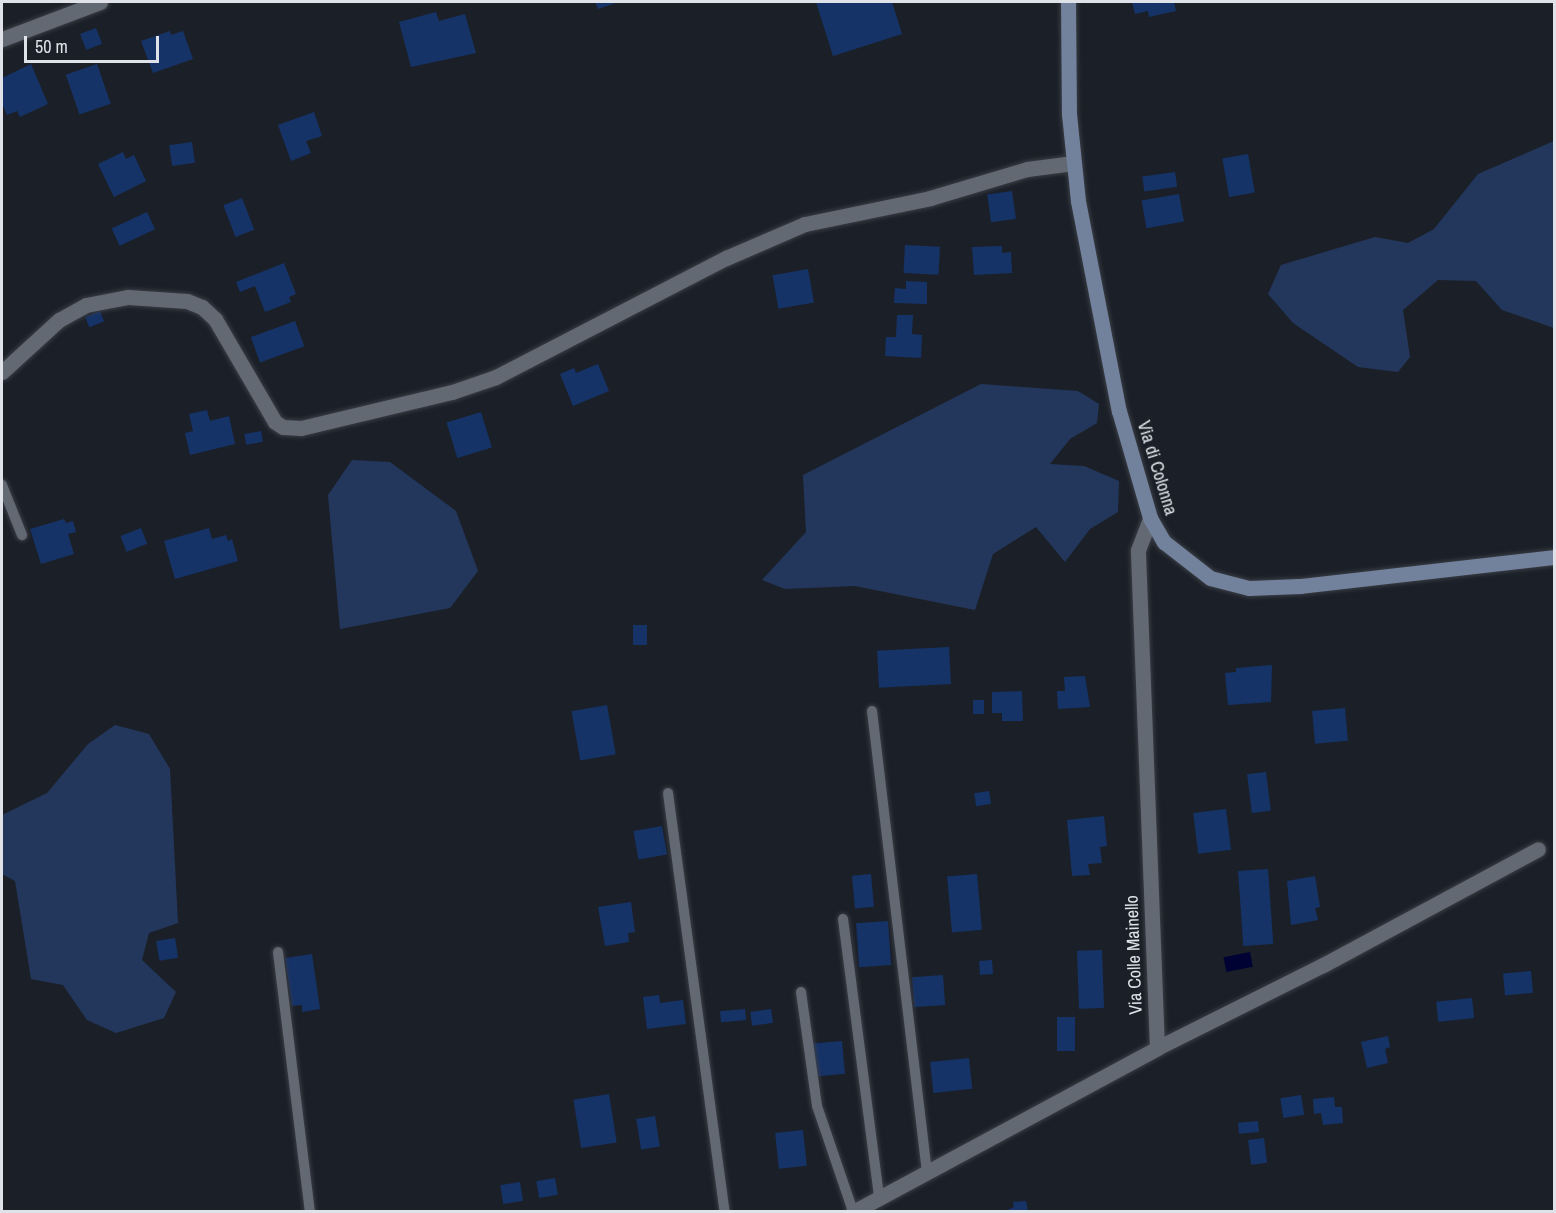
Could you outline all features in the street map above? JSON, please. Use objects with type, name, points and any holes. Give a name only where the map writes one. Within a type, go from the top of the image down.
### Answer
[{"type":"street","points":[[2,39],[100,2]]},
{"type":"street","name":"Via di Colonna","points":[[1068,2],[1074,163],[1109,372],[1150,518],[1164,542],[1192,567],[1216,580],[1250,588],[1300,586],[1554,557]]},
{"type":"street","points":[[2,372],[53,325],[86,305],[128,297],[187,301],[202,307],[215,319],[275,422],[283,427],[301,428],[496,377],[732,255],[799,226],[961,190],[1027,169],[1074,163]]},
{"type":"street","name":"Via Colle Mainello","points":[[1150,518],[1138,550],[1157,1048]]},
{"type":"street","points":[[852,1212],[1157,1048],[1323,965],[1538,849]]},
{"type":"lane","points":[[2,484],[22,535]]},
{"type":"lane","points":[[872,711],[927,1171]]},
{"type":"lane","points":[[668,793],[725,1212]]},
{"type":"lane","points":[[843,919],[879,1197]]},
{"type":"lane","points":[[278,952],[310,1212]]},
{"type":"lane","points":[[801,992],[817,1106],[852,1212]]},
{"type":"shaded area","points":[[1554,141],[1554,328],[1502,310],[1476,281],[1438,280],[1403,310],[1410,357],[1398,372],[1358,367],[1293,323],[1268,294],[1281,265],[1375,237],[1408,243],[1434,229],[1478,174]]},
{"type":"shaded area","points":[[981,384],[1078,391],[1099,404],[1097,423],[1070,439],[1050,464],[1084,466],[1119,481],[1118,512],[1090,529],[1065,562],[1036,527],[993,554],[975,610],[855,586],[785,589],[762,580],[806,532],[803,475]]},
{"type":"shaded area","points":[[352,460],[390,462],[456,511],[478,571],[450,608],[340,629],[328,495]]},
{"type":"shaded area","points":[[115,725],[149,734],[170,769],[178,923],[149,933],[142,960],[176,992],[164,1018],[116,1033],[87,1020],[63,985],[31,979],[15,881],[2,874],[2,815],[47,793],[88,744]]},
{"type":"shaded area","points":[[1250,952],[1253,967],[1226,972],[1223,957]]},
{"type":"building","points":[[595,2],[619,2],[598,9]]},
{"type":"building","points":[[816,2],[892,2],[902,34],[833,56]]},
{"type":"building","points":[[1132,2],[1174,2],[1176,11],[1149,17],[1148,11],[1135,14]]},
{"type":"building","points":[[436,12],[439,21],[465,14],[476,53],[411,67],[399,22]]},
{"type":"building","points":[[96,28],[102,44],[86,50],[80,34]]},
{"type":"building","points":[[170,31],[171,35],[183,31],[193,59],[153,73],[141,41]]},
{"type":"building","points":[[31,64],[48,104],[20,117],[17,111],[7,115],[2,103],[2,78]]},
{"type":"building","points":[[97,64],[111,104],[79,114],[66,75]]},
{"type":"building","points":[[314,112],[322,136],[306,141],[311,153],[291,161],[278,125]]},
{"type":"building","points":[[192,142],[195,163],[172,166],[169,145]]},
{"type":"building","points":[[123,152],[126,159],[134,155],[146,181],[114,197],[98,164]]},
{"type":"building","points":[[1248,154],[1255,192],[1229,197],[1222,159]]},
{"type":"building","points":[[1175,172],[1177,187],[1144,191],[1142,177]]},
{"type":"building","points":[[1012,191],[1016,219],[991,222],[987,194]]},
{"type":"building","points":[[1179,194],[1184,222],[1146,228],[1142,201]]},
{"type":"building","points":[[242,198],[254,230],[236,237],[223,205]]},
{"type":"building","points":[[147,212],[155,229],[120,246],[112,228]]},
{"type":"building","points":[[905,245],[940,247],[938,275],[904,273]]},
{"type":"building","points":[[1002,246],[1002,253],[1011,252],[1012,273],[974,275],[972,247]]},
{"type":"building","points":[[284,263],[296,294],[289,297],[291,302],[265,312],[255,286],[240,292],[236,282]]},
{"type":"building","points":[[808,269],[814,302],[778,309],[773,275]]},
{"type":"building","points":[[906,281],[927,282],[927,304],[894,303],[895,288],[906,289]]},
{"type":"building","points":[[100,311],[104,321],[89,327],[85,317]]},
{"type":"building","points":[[897,315],[913,315],[912,334],[922,335],[921,358],[885,356],[886,337],[896,337]]},
{"type":"building","points":[[295,321],[304,346],[260,362],[251,337]]},
{"type":"building","points":[[598,364],[609,391],[573,406],[560,374],[574,368],[576,373]]},
{"type":"building","points":[[207,410],[210,421],[229,416],[235,444],[190,455],[185,433],[193,431],[189,414]]},
{"type":"building","points":[[481,412],[492,447],[457,458],[447,423]]},
{"type":"building","points":[[261,431],[263,442],[246,445],[244,434]]},
{"type":"building","points":[[64,519],[66,523],[73,521],[76,532],[68,534],[74,554],[41,564],[30,529]]},
{"type":"building","points":[[141,528],[147,544],[127,552],[120,536]]},
{"type":"building","points":[[209,528],[212,539],[226,535],[228,541],[232,539],[238,561],[175,579],[164,541]]},
{"type":"building","points":[[633,625],[647,625],[647,645],[633,645]]},
{"type":"building","points":[[949,647],[951,684],[879,688],[877,651]]},
{"type":"building","points":[[1272,665],[1271,702],[1228,705],[1225,673],[1236,672],[1236,668]]},
{"type":"building","points":[[1085,676],[1090,707],[1058,709],[1057,691],[1065,691],[1064,677]]},
{"type":"building","points":[[1022,691],[1023,721],[1002,721],[1002,713],[992,713],[992,692]]},
{"type":"building","points":[[973,700],[984,700],[984,714],[973,714]]},
{"type":"building","points":[[607,705],[616,754],[580,760],[572,711]]},
{"type":"building","points":[[1345,708],[1348,741],[1315,744],[1312,711]]},
{"type":"building","points":[[1266,772],[1271,811],[1252,813],[1247,774]]},
{"type":"building","points":[[989,791],[991,804],[976,806],[974,793]]},
{"type":"building","points":[[1226,809],[1231,850],[1198,854],[1193,813]]},
{"type":"building","points":[[1104,816],[1107,846],[1100,847],[1102,863],[1088,864],[1090,875],[1072,876],[1067,820]]},
{"type":"building","points":[[662,826],[667,855],[638,860],[633,831]]},
{"type":"building","points":[[1268,869],[1273,944],[1243,946],[1238,871]]},
{"type":"building","points":[[871,874],[874,907],[855,909],[852,876]]},
{"type":"building","points":[[977,874],[982,930],[952,932],[947,877]]},
{"type":"building","points":[[1315,876],[1320,907],[1315,908],[1318,920],[1291,925],[1287,881]]},
{"type":"building","points":[[631,902],[635,932],[628,933],[629,942],[605,946],[598,907]]},
{"type":"building","points":[[888,921],[891,965],[859,967],[856,923]]},
{"type":"building","points":[[175,938],[178,958],[159,961],[156,941]]},
{"type":"building","points":[[1102,950],[1104,1008],[1079,1009],[1077,951]]},
{"type":"building","points":[[312,954],[320,1009],[302,1012],[302,1005],[292,1006],[285,958]]},
{"type":"building","points":[[992,960],[993,974],[980,975],[979,961]]},
{"type":"building","points":[[1531,971],[1533,993],[1505,995],[1503,973]]},
{"type":"building","points":[[943,975],[945,1005],[914,1007],[912,977]]},
{"type":"building","points":[[659,995],[660,1003],[683,1000],[686,1024],[647,1029],[643,997]]},
{"type":"building","points":[[1472,998],[1474,1018],[1438,1022],[1436,1002]]},
{"type":"building","points":[[745,1009],[746,1020],[721,1022],[720,1011]]},
{"type":"building","points":[[771,1009],[773,1023],[752,1026],[750,1012]]},
{"type":"building","points":[[1057,1017],[1075,1017],[1075,1051],[1057,1051]]},
{"type":"building","points":[[1388,1036],[1390,1047],[1385,1049],[1388,1063],[1367,1068],[1361,1042]]},
{"type":"building","points":[[842,1041],[845,1074],[813,1077],[810,1044]]},
{"type":"building","points":[[969,1058],[972,1089],[933,1093],[930,1062]]},
{"type":"building","points":[[609,1094],[617,1142],[581,1148],[573,1100]]},
{"type":"building","points":[[1301,1095],[1304,1115],[1283,1118],[1280,1098]]},
{"type":"building","points":[[1334,1097],[1335,1107],[1342,1107],[1343,1123],[1323,1125],[1321,1113],[1314,1114],[1313,1099]]},
{"type":"building","points":[[655,1116],[660,1147],[641,1150],[636,1119]]},
{"type":"building","points":[[1258,1121],[1259,1132],[1239,1134],[1238,1123]]},
{"type":"building","points":[[803,1130],[807,1166],[779,1169],[775,1133]]},
{"type":"building","points":[[1264,1138],[1267,1163],[1251,1165],[1248,1140]]},
{"type":"building","points":[[555,1178],[558,1195],[539,1198],[536,1181]]},
{"type":"building","points":[[520,1182],[523,1201],[503,1204],[500,1185]]},
{"type":"building","points":[[1026,1201],[1028,1212],[1003,1212],[1014,1207],[1013,1202]]}]
